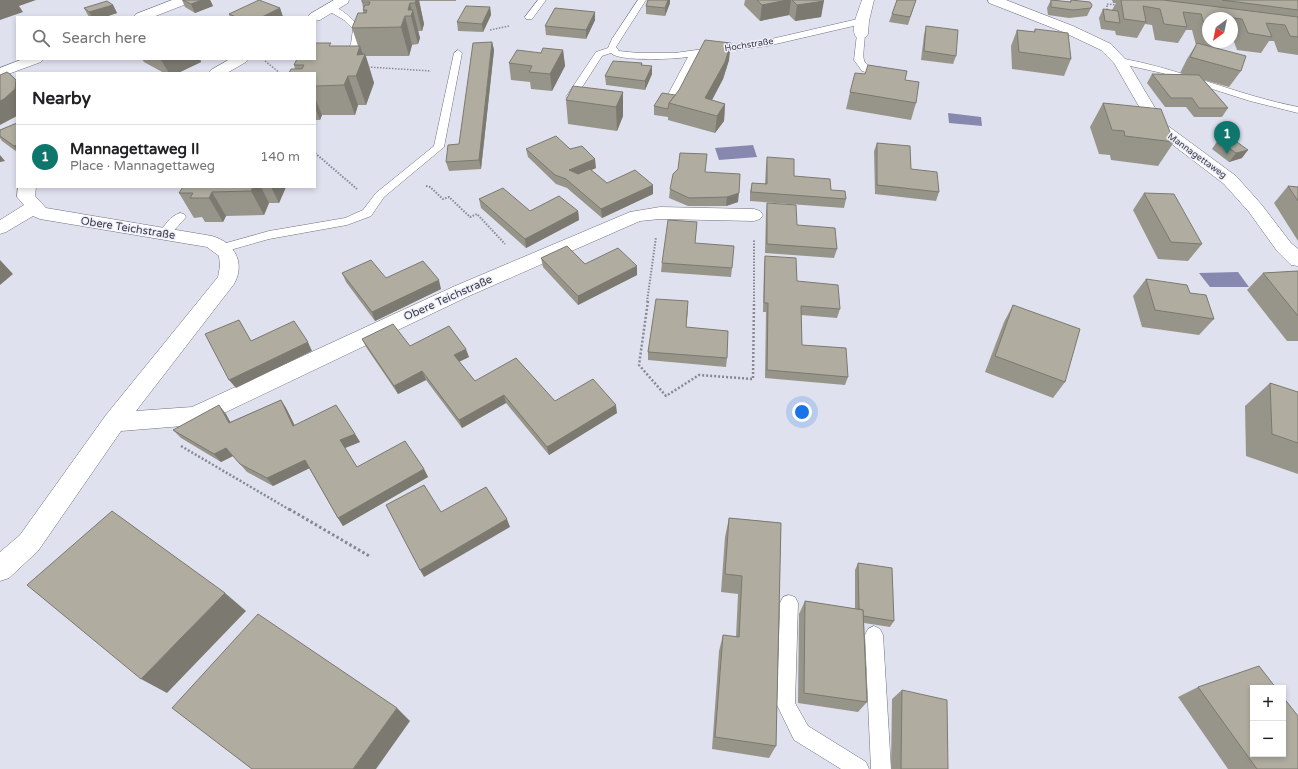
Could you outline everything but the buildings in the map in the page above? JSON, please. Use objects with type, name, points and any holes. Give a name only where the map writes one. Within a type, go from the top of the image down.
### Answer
[{"type":"street","points":[[144,16],[184,0]]},
{"type":"street","points":[[316,16],[343,0]]},
{"type":"street","points":[[861,34],[862,21],[868,0]]},
{"type":"street","name":"Mannagettaweg","points":[[994,0],[1068,29],[1106,47],[1120,61],[1158,126],[1172,138],[1230,180],[1255,208],[1284,247],[1298,260]]},
{"type":"street","points":[[0,73],[33,60]]},
{"type":"street","points":[[218,72],[239,60]]},
{"type":"street","points":[[0,228],[34,207],[26,197],[27,188]]},
{"type":"street","name":"Obere Teichstraße","points":[[34,207],[40,213],[212,242],[223,248]]},
{"type":"street","name":"Obere Teichstraße","points":[[114,422],[195,416],[462,291],[636,216],[660,213],[754,216]]},
{"type":"street","points":[[0,569],[29,543],[114,422],[227,279],[230,265],[229,256],[223,248]]},
{"type":"lane","points":[[529,17],[542,0]]},
{"type":"lane","points":[[586,100],[571,97],[599,54],[613,49],[612,47],[616,39],[640,2],[650,4]]},
{"type":"lane","points":[[330,8],[347,18],[357,28],[355,44],[344,60]]},
{"type":"lane","name":"Hochstraße","points":[[613,49],[616,53],[638,56],[675,56],[695,54],[767,43],[862,21]]},
{"type":"lane","points":[[861,34],[859,60],[865,69],[885,75]]},
{"type":"lane","points":[[223,248],[269,235],[347,221],[367,213],[380,195],[439,147],[458,53]]},
{"type":"lane","points":[[669,102],[695,54]]},
{"type":"lane","points":[[1120,61],[1131,62],[1189,79],[1257,102],[1298,110]]},
{"type":"lane","points":[[165,234],[170,226],[180,217]]},
{"type":"lane","points":[[789,603],[786,705],[801,733],[859,769]]},
{"type":"lane","points":[[874,635],[881,769]]},
{"type":"path","points":[[1107,0],[1107,15]]},
{"type":"path","points":[[1107,4],[1123,6]]},
{"type":"path","points":[[264,60],[278,72]]},
{"type":"path","points":[[344,60],[356,65],[375,68],[455,72]]},
{"type":"path","points":[[316,154],[358,190],[380,195]]},
{"type":"path","points":[[430,186],[443,199],[449,197],[470,217],[476,214],[508,248]]},
{"type":"path","points":[[660,213],[640,365],[666,396],[699,375],[754,379],[754,216]]},
{"type":"path","points":[[151,419],[170,439],[371,556]]},
{"type":"water","points":[[948,113],[981,117],[982,126],[949,123]]},
{"type":"water","points":[[753,145],[757,157],[719,160],[715,148]]},
{"type":"water","points":[[1238,272],[1249,287],[1210,287],[1199,273]]},
{"type":"place","name":"Mannagettaweg II","points":[[1227,154]]}]
